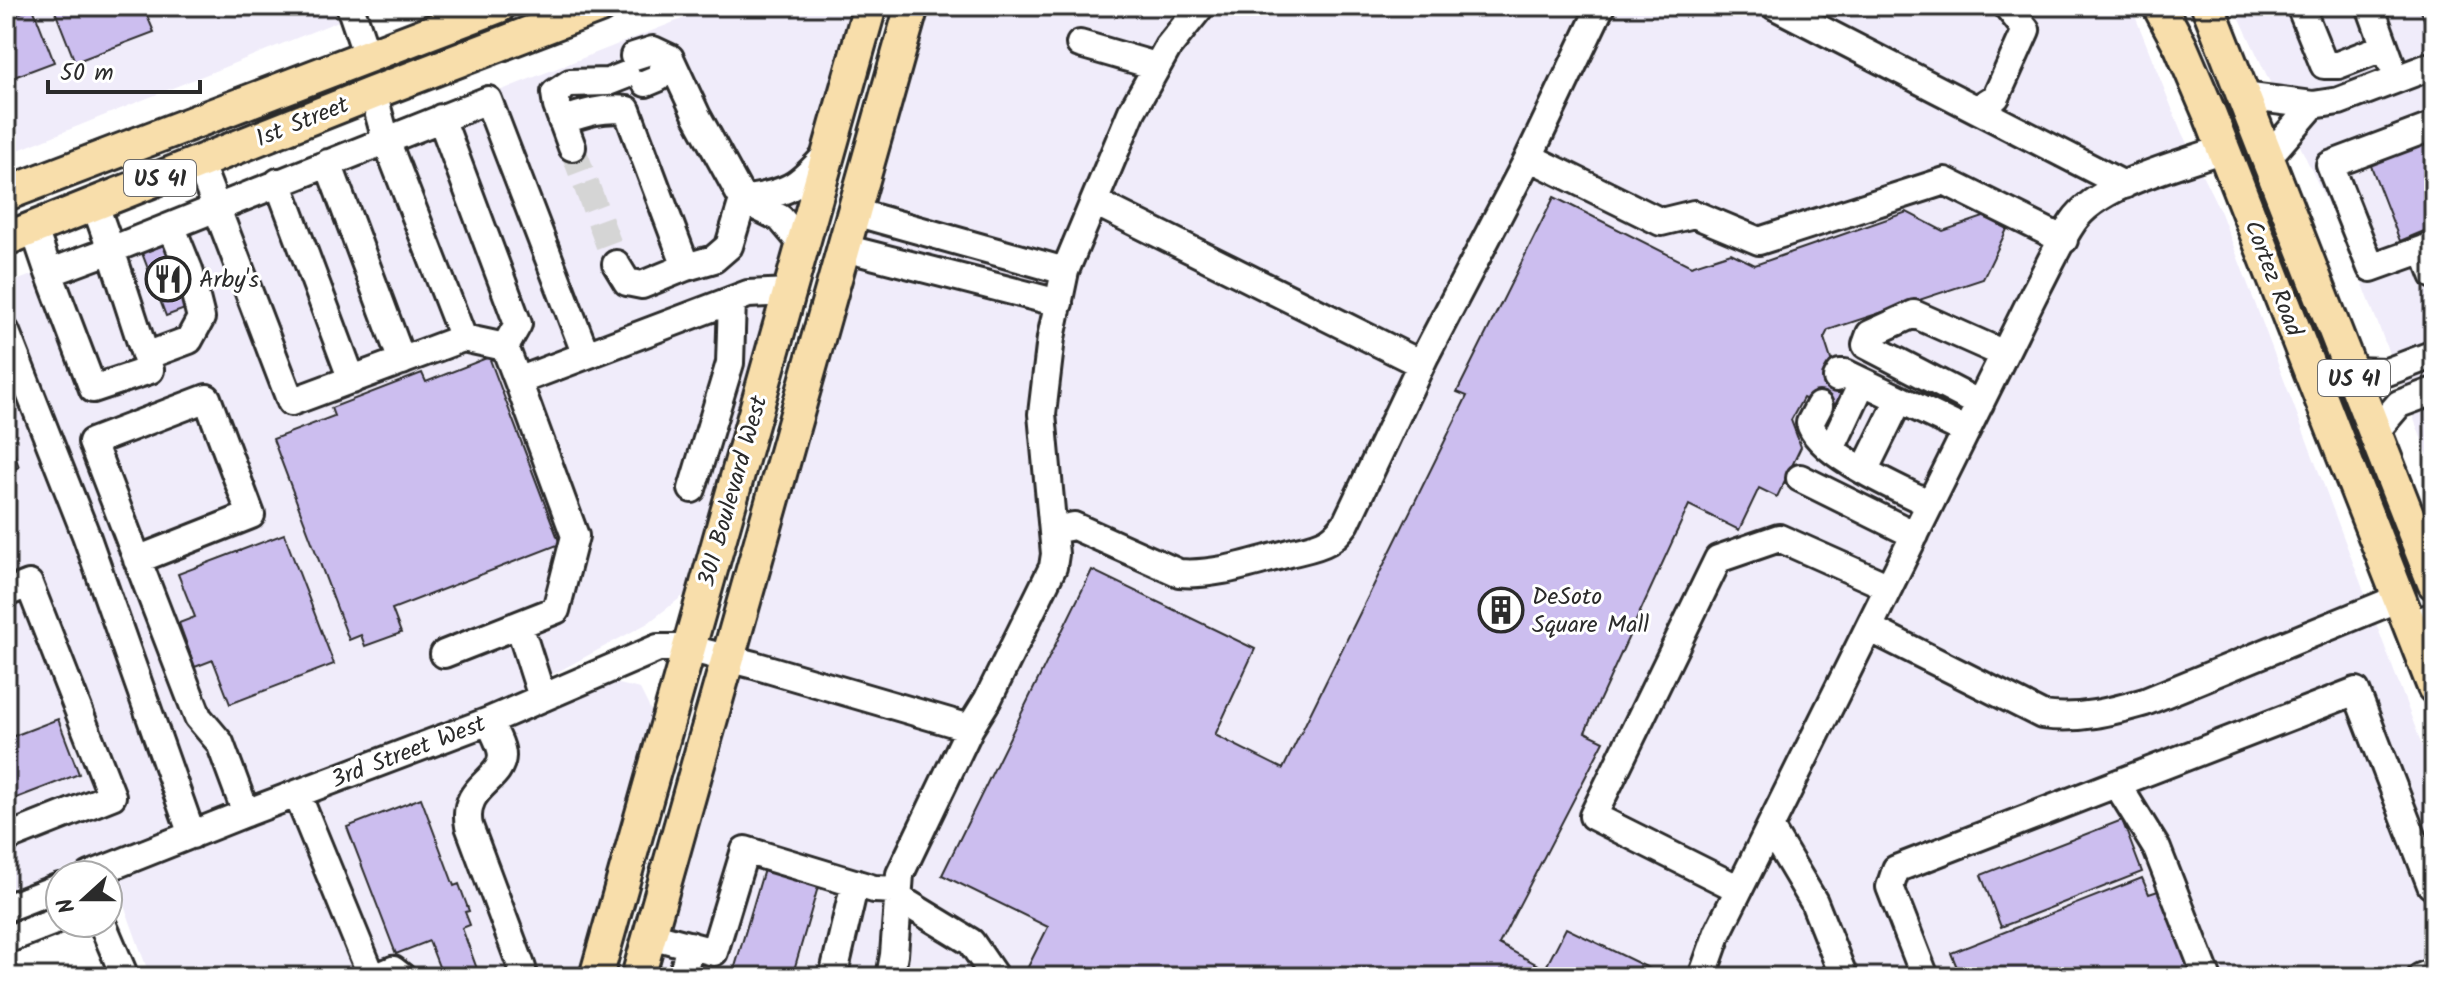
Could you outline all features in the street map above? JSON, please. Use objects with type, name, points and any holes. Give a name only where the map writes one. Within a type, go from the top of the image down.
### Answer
[{"type":"main road","name":"1st Street","points":[[6,194],[499,6]]},
{"type":"main road","name":"1st Street","points":[[20,234],[600,6]]},
{"type":"main road","name":"301 Boulevard West","points":[[638,977],[912,6]]},
{"type":"main road","name":"Cortez Road","points":[[2159,6],[2181,47],[2414,613],[2434,687]]},
{"type":"main road","name":"Cortez Road","points":[[2208,6],[2434,583]]},
{"type":"main road","name":"301 Boulevard West","points":[[596,977],[865,13]]},
{"type":"street","points":[[350,6],[367,56]]},
{"type":"street","points":[[890,977],[904,862],[1048,580],[1055,554],[1042,414],[1051,338],[1065,271],[1132,111],[1168,47],[1201,6]]},
{"type":"street","points":[[1053,530],[1074,526],[1179,573],[1192,574],[1222,570],[1326,542],[1346,523],[1421,364],[1529,157],[1601,6]]},
{"type":"street","points":[[1775,6],[2124,185]]},
{"type":"street","points":[[1977,109],[1996,97],[2026,30],[2007,6]]},
{"type":"street","points":[[2300,6],[2324,65],[2338,65],[2385,47]]},
{"type":"street","points":[[2370,6],[2397,79]]},
{"type":"street","points":[[1080,44],[1156,66]]},
{"type":"street","points":[[572,147],[555,93],[570,83],[630,73],[670,58],[697,116],[743,200],[780,218],[802,244]]},
{"type":"street","points":[[2243,96],[2313,105],[2339,101],[2434,65]]},
{"type":"street","points":[[373,93],[386,140],[463,338]]},
{"type":"street","points":[[49,273],[172,228],[215,207],[488,100],[586,355]]},
{"type":"street","points":[[2268,157],[2313,105]]},
{"type":"street","points":[[562,121],[587,112],[613,108],[627,110],[686,267]]},
{"type":"street","points":[[441,118],[518,324],[505,347]]},
{"type":"street","points":[[2434,126],[2330,165],[2371,268],[2429,247],[2434,275]]},
{"type":"street","points":[[1702,977],[1709,952],[1739,889],[2004,354],[2074,221],[2086,208],[2124,185],[2223,149]]},
{"type":"street","points":[[743,200],[774,195],[802,183],[828,153]]},
{"type":"street","points":[[1529,157],[1661,222],[1694,214],[1759,241],[1945,181],[2064,240]]},
{"type":"street","points":[[199,162],[291,402],[463,338],[505,347]]},
{"type":"street","points":[[328,163],[402,361]]},
{"type":"street","points":[[278,182],[352,380]]},
{"type":"street","points":[[616,264],[627,282],[642,285],[714,259],[729,246],[743,200]]},
{"type":"street","points":[[1095,202],[1421,364]]},
{"type":"street","points":[[20,234],[49,273],[93,389],[150,370],[95,205]]},
{"type":"street","points":[[854,212],[1065,271]]},
{"type":"street","points":[[146,356],[189,340],[201,318],[189,270],[172,228]]},
{"type":"street","points":[[844,248],[1059,303]]},
{"type":"street","points":[[518,381],[748,294],[789,292]]},
{"type":"street","points":[[692,489],[730,363],[732,300]]},
{"type":"street","points":[[1980,404],[1866,345],[1870,334],[1914,314],[2004,354]]},
{"type":"street","points":[[6,332],[91,550],[192,835]]},
{"type":"street","points":[[444,654],[556,610],[575,536],[505,347]]},
{"type":"street","points":[[2351,371],[2387,372],[2434,354]]},
{"type":"street","points":[[1831,449],[1850,380],[1966,431]]},
{"type":"street","points":[[2375,432],[2399,404],[2434,391]]},
{"type":"street","points":[[137,560],[251,515],[207,398],[92,442],[137,560],[198,717],[220,743],[246,813]]},
{"type":"street","points":[[1864,471],[1899,400]]},
{"type":"street","points":[[1819,406],[1810,423],[1811,430],[1831,449],[1864,471],[1930,504]]},
{"type":"street","points":[[1800,478],[1915,535]]},
{"type":"street","points":[[1739,889],[1593,816],[1718,559],[1779,538],[1889,587]]},
{"type":"street","points":[[6,593],[29,584],[112,796],[6,838]]},
{"type":"street","points":[[1869,628],[2042,715],[2066,718],[2089,716],[2145,702],[2414,613]]},
{"type":"street","points":[[519,625],[542,697]]},
{"type":"street","name":"3rd Street West","points":[[124,862],[489,721],[658,648],[687,648],[727,658],[970,728]]},
{"type":"street","points":[[1925,977],[1890,887],[1896,869],[2356,691],[2431,885]]},
{"type":"street","points":[[489,721],[503,753],[501,763],[469,802],[466,813],[522,968],[522,977]]},
{"type":"street","points":[[2117,784],[2157,849],[2207,977]]},
{"type":"street","points":[[297,794],[370,972],[379,976],[393,970],[402,977]]},
{"type":"street","points":[[1770,828],[1814,902],[1844,977]]},
{"type":"street","points":[[650,935],[714,952],[745,850],[898,894],[971,942],[995,977]]},
{"type":"street","points":[[833,977],[855,883]]},
{"type":"street","points":[[6,908],[44,893]]},
{"type":"street","points":[[6,940],[44,925]]},
{"type":"street","points":[[109,939],[125,977]]},
{"type":"street","points":[[682,977],[690,945]]},
{"type":"street","points":[[2421,977],[2434,972]]},
{"type":"shaded area","points":[[6,6],[376,6],[6,155]]},
{"type":"shaded area","points":[[715,6],[849,6],[853,35],[688,592],[648,623],[485,711],[102,859],[44,859],[44,881],[6,896],[6,285]]},
{"type":"shaded area","points":[[928,6],[2131,6],[2181,131],[2221,213],[2434,777],[2434,977],[648,977]]},
{"type":"shaded area","points":[[2234,6],[2434,6],[2434,472],[2353,258]]},
{"type":"shaded area","points":[[606,681],[640,689],[653,715],[585,977],[150,977],[124,905],[124,873]]},
{"type":"building","points":[[53,6],[143,6],[154,32],[75,62]]},
{"type":"building","points":[[2419,6],[2434,6],[2434,30],[2429,32]]},
{"type":"building","points":[[33,8],[54,62],[6,80],[6,18]]},
{"type":"building","points":[[2434,132],[2434,227],[2400,241],[2368,158]]},
{"type":"building","name":"DeSoto Square Mall","points":[[1554,197],[1691,266],[1731,253],[1755,265],[1907,212],[1943,231],[1995,213],[2011,221],[1983,279],[1828,330],[1824,338],[1844,400],[1838,415],[1803,398],[1791,420],[1801,447],[1777,497],[1759,488],[1739,530],[1689,505],[1585,732],[1604,741],[1499,944],[1545,969],[1566,928],[1667,977],[1024,975],[1048,927],[942,875],[1092,570],[1255,649],[1215,735],[1283,769],[1467,396],[1457,392]]},
{"type":"building","name":"Arby's","points":[[169,243],[193,306],[166,316],[142,253]]},
{"type":"building","points":[[489,357],[560,544],[392,609],[401,633],[365,646],[361,635],[349,640],[273,439],[334,416],[331,408],[422,373],[426,382]]},
{"type":"building","points":[[6,432],[19,467],[6,472]]},
{"type":"building","points":[[284,534],[334,664],[230,704],[213,660],[195,667],[179,623],[195,617],[178,574]]},
{"type":"building","points":[[58,719],[79,774],[6,802],[6,739]]},
{"type":"building","points":[[421,798],[454,886],[459,884],[469,911],[465,912],[470,925],[462,928],[477,969],[455,977],[443,977],[429,941],[396,954],[347,827]]},
{"type":"building","points":[[2122,820],[2142,872],[2001,927],[1981,875]]},
{"type":"building","points":[[765,866],[820,880],[792,977],[732,977]]},
{"type":"building","points":[[2142,878],[2149,894],[2158,891],[2192,977],[1961,977],[1951,953]]},
{"type":"tunnel","points":[[572,147],[616,264]]},
{"type":"place","name":"Arby's","points":[[168,279]]},
{"type":"place","name":"DeSoto Square Mall","points":[[1501,610]]}]
